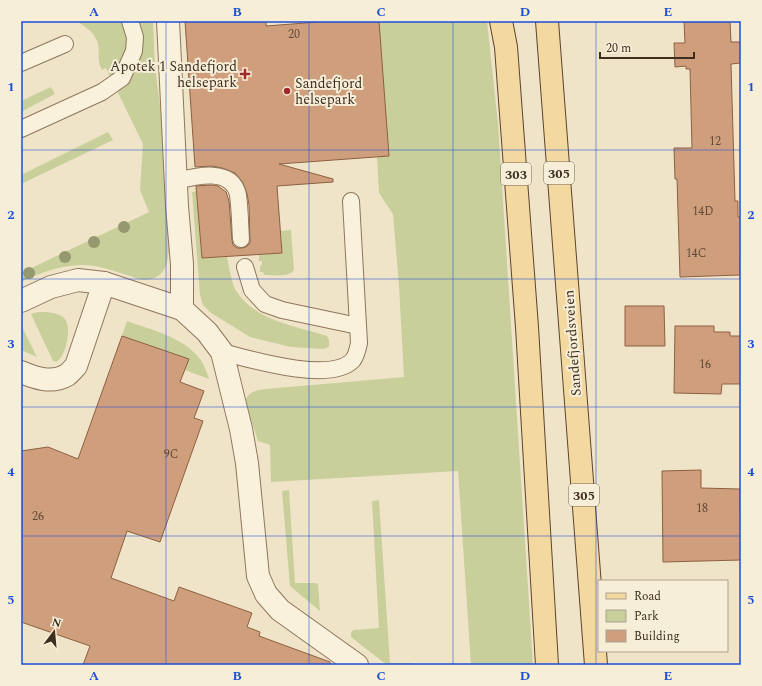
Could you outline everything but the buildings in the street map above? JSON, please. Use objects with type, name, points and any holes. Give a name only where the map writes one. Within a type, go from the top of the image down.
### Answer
[{"type":"main road","name":"303","points":[[501,21],[506,47],[527,327],[547,665]]},
{"type":"main road","name":"Sandefjordsveien","points":[[547,21],[596,665]]},
{"type":"street","points":[[168,21],[182,264],[182,309]]},
{"type":"street","points":[[21,301],[51,287],[78,280],[104,283],[182,309],[207,332],[222,352],[242,436],[247,463],[258,576],[266,594],[280,610],[358,665]]},
{"type":"street","points":[[21,372],[46,380],[67,375],[76,366],[104,283]]},
{"type":"lane","points":[[21,129],[102,92],[122,78],[134,51],[135,37],[130,21]]},
{"type":"lane","points":[[21,63],[65,44]]},
{"type":"lane","points":[[176,180],[196,176],[221,176],[230,181],[238,194],[241,239]]},
{"type":"lane","points":[[222,352],[265,363],[309,370],[330,370],[346,365],[354,359],[359,343],[351,201]]},
{"type":"lane","points":[[245,266],[252,290],[265,304],[282,310],[358,326]]},
{"type":"green space","points":[[77,21],[153,21],[155,66],[163,130],[173,253],[168,254],[165,269],[155,278],[141,280],[111,270],[79,265],[49,270],[21,282],[21,273],[149,212],[140,190],[143,144],[106,68],[102,70],[100,66],[98,43],[95,36]]},
{"type":"green space","points":[[379,21],[487,21],[498,123],[533,665],[471,665],[458,471],[271,482],[270,445],[258,441],[245,402],[250,394],[262,389],[404,377],[393,214],[379,193],[377,157]]},
{"type":"green space","points":[[51,87],[55,94],[21,112],[21,101]]},
{"type":"green space","points":[[108,132],[113,140],[21,184],[21,175]]},
{"type":"green space","points":[[197,191],[202,258],[227,257],[235,289],[245,302],[255,310],[278,321],[327,336],[329,340],[329,347],[323,349],[291,347],[250,337],[211,313],[203,305],[200,295],[192,192]]},
{"type":"green space","points":[[291,230],[294,270],[291,273],[284,275],[264,275],[263,272],[260,272],[262,261],[259,261],[259,255],[282,253],[281,231]]},
{"type":"green space","points":[[38,312],[59,315],[65,319],[67,323],[67,342],[63,354],[56,362],[53,361],[31,314]]},
{"type":"green space","points":[[127,321],[157,331],[185,345],[193,351],[201,361],[209,379],[185,370],[188,359],[122,336]]},
{"type":"green space","points":[[21,325],[37,357],[21,350]]},
{"type":"green space","points":[[289,490],[295,583],[318,584],[320,611],[290,586],[282,491]]},
{"type":"green space","points":[[379,500],[390,663],[413,663],[413,665],[387,665],[351,637],[353,630],[379,628],[372,501]]},
{"type":"place","name":"Apotek 1 Sandefjord helsepark","points":[[245,74]]},
{"type":"place","name":"Sandefjord helsepark","points":[[287,91]]}]
